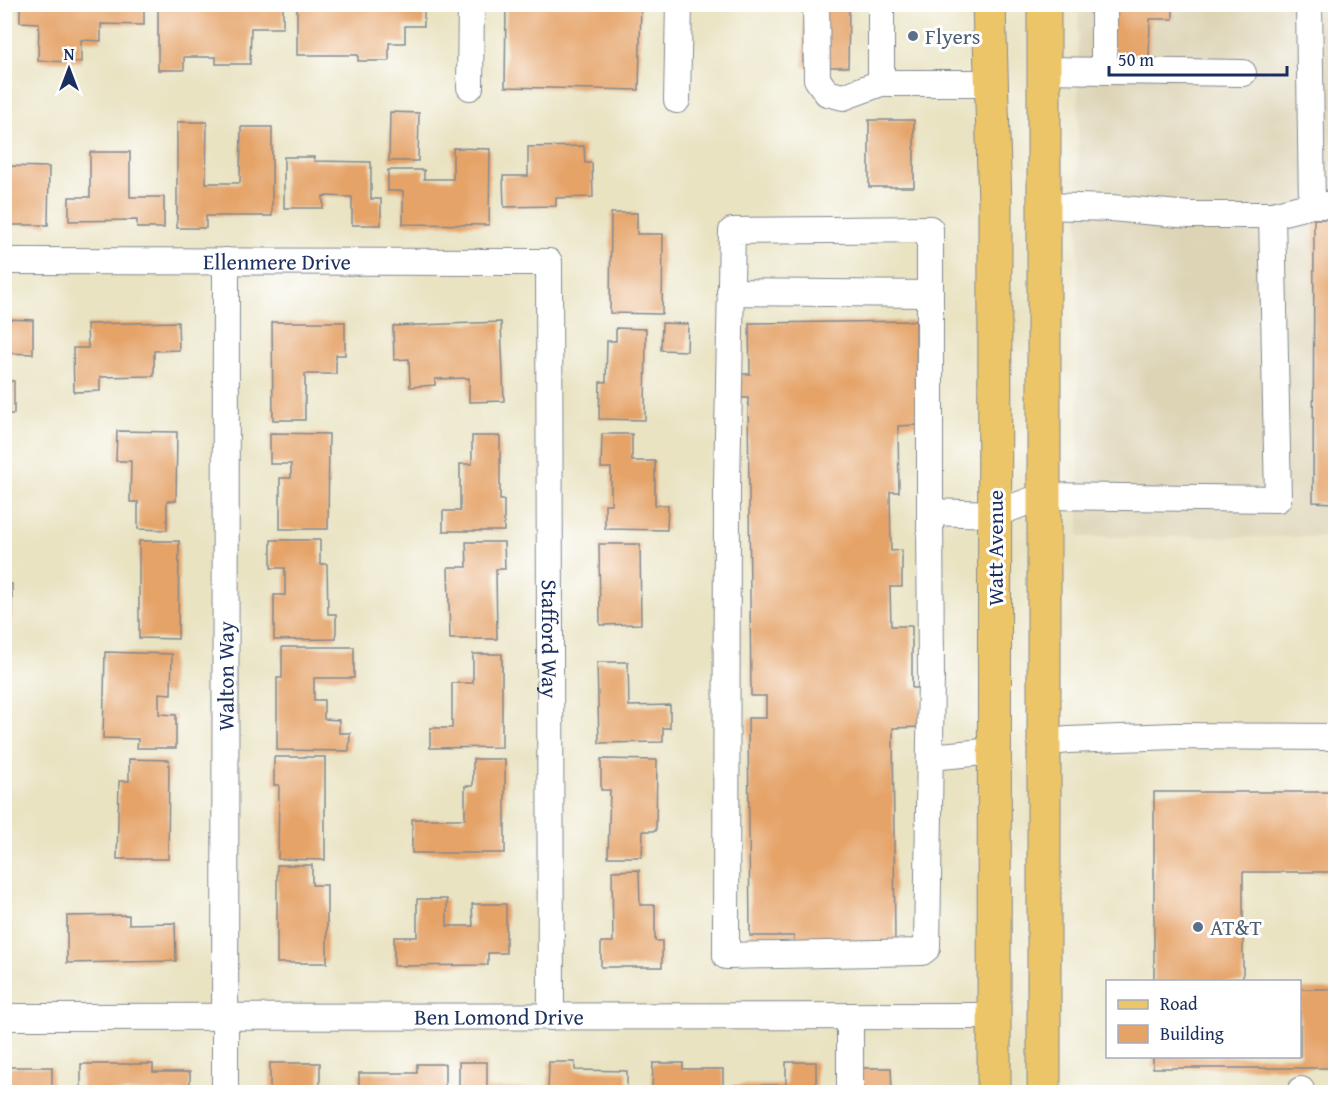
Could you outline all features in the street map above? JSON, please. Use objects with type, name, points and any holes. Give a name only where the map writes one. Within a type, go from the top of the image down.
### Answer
[{"type":"main road","name":"Watt Avenue","points":[[989,4],[995,204],[994,1092]]},
{"type":"main road","points":[[1044,4],[1044,1092]]},
{"type":"street","points":[[470,87],[471,4]]},
{"type":"street","points":[[677,100],[679,4]]},
{"type":"street","points":[[816,4],[816,71],[821,87],[827,93],[843,97],[881,83],[992,83]]},
{"type":"street","points":[[881,4],[881,83]]},
{"type":"street","points":[[1104,4],[1104,71]]},
{"type":"street","points":[[1044,207],[1111,208],[1190,215],[1243,204],[1272,215],[1324,205],[1309,4]]},
{"type":"street","points":[[1044,70],[1243,73]]},
{"type":"street","points":[[930,512],[995,514],[1043,496],[1278,499],[1272,215]]},
{"type":"street","points":[[930,229],[930,757],[927,948],[922,952],[726,956],[727,485],[730,292],[732,231],[930,229]]},
{"type":"street","name":"Ellenmere Drive","points":[[4,261],[549,262]]},
{"type":"street","name":"Walton Way","points":[[225,1092],[226,261]]},
{"type":"street","name":"Stafford Way","points":[[549,262],[550,1017]]},
{"type":"street","points":[[730,292],[930,294]]},
{"type":"street","points":[[1044,743],[1176,736],[1335,737]]},
{"type":"street","points":[[930,757],[995,751]]},
{"type":"street","name":"Ben Lomond Drive","points":[[4,1017],[994,1016]]},
{"type":"street","points":[[850,1017],[850,1092]]},
{"type":"shaded area","points":[[1078,5],[1335,5],[1335,537],[1079,537]]},
{"type":"building","points":[[20,4],[144,4],[144,25],[101,24],[101,41],[81,40],[81,62],[38,61],[39,23],[20,22]]},
{"type":"building","points":[[158,4],[283,4],[283,28],[251,28],[250,64],[216,64],[216,57],[184,57],[184,70],[158,70]]},
{"type":"building","points":[[424,4],[424,26],[405,26],[405,43],[389,43],[389,61],[358,61],[358,55],[297,55],[297,5]]},
{"type":"building","points":[[506,4],[641,4],[639,90],[505,87]]},
{"type":"building","points":[[804,4],[849,4],[848,67],[803,67]]},
{"type":"building","points":[[1112,4],[1173,4],[1173,19],[1150,19],[1149,59],[1111,59]]},
{"type":"building","points":[[4,5],[7,5],[7,45],[4,45]]},
{"type":"building","points":[[390,112],[419,113],[418,161],[389,161]]},
{"type":"building","points":[[869,120],[914,120],[914,187],[869,187]]},
{"type":"building","points":[[177,122],[207,122],[206,183],[240,183],[241,127],[272,127],[272,216],[206,216],[206,228],[177,228]]},
{"type":"building","points":[[584,146],[585,163],[592,163],[593,197],[556,198],[556,206],[504,207],[503,176],[528,176],[528,147]]},
{"type":"building","points":[[453,148],[490,149],[489,225],[403,224],[403,191],[388,191],[388,170],[424,170],[424,179],[453,179]]},
{"type":"building","points":[[90,152],[130,152],[130,197],[164,197],[164,228],[137,228],[137,220],[69,221],[69,197],[90,197]]},
{"type":"building","points":[[284,157],[314,157],[314,161],[371,162],[371,199],[381,199],[381,225],[352,225],[352,197],[323,196],[323,208],[284,208]]},
{"type":"building","points":[[4,166],[49,167],[48,225],[4,225]]},
{"type":"building","points":[[611,213],[637,213],[637,234],[663,234],[662,314],[610,313]]},
{"type":"building","points":[[1314,219],[1336,219],[1336,503],[1313,502]]},
{"type":"building","points":[[4,319],[33,320],[33,354],[4,353]]},
{"type":"building","points":[[916,321],[917,425],[898,426],[899,492],[890,492],[891,551],[902,550],[902,587],[890,587],[891,626],[912,626],[912,688],[921,688],[921,727],[893,728],[895,943],[794,944],[794,936],[750,936],[748,718],[766,718],[766,696],[751,696],[748,398],[740,398],[740,374],[750,374],[749,323]]},
{"type":"building","points":[[178,322],[179,350],[154,351],[154,376],[100,377],[100,391],[74,392],[73,348],[88,348],[87,324]]},
{"type":"building","points":[[272,322],[345,322],[345,355],[336,355],[336,374],[305,374],[305,420],[273,420]]},
{"type":"building","points":[[501,322],[504,401],[469,402],[469,378],[435,379],[435,385],[410,387],[409,359],[394,360],[393,326]]},
{"type":"building","points":[[662,323],[688,324],[687,351],[661,350]]},
{"type":"building","points":[[616,328],[646,329],[645,420],[599,419],[600,382],[606,382],[607,341],[616,341]]},
{"type":"building","points":[[4,381],[14,381],[14,414],[4,414]]},
{"type":"building","points":[[117,431],[177,432],[176,501],[167,501],[167,530],[138,529],[138,502],[130,502],[131,461],[116,461]]},
{"type":"building","points":[[270,433],[329,434],[328,529],[280,529],[280,478],[291,478],[291,464],[270,464]]},
{"type":"building","points":[[602,434],[632,434],[632,461],[655,461],[655,505],[668,505],[667,530],[605,529],[605,504],[611,504],[611,468],[601,468]]},
{"type":"building","points":[[472,436],[500,436],[500,500],[504,500],[504,531],[443,531],[443,511],[460,511],[460,464],[472,464]]},
{"type":"building","points":[[271,540],[320,540],[320,564],[327,564],[328,614],[336,614],[336,639],[274,640],[274,595],[285,595],[285,568],[271,568]]},
{"type":"building","points":[[139,541],[179,541],[178,639],[139,638]]},
{"type":"building","points":[[466,542],[504,542],[505,569],[496,569],[497,639],[450,639],[448,567],[467,567]]},
{"type":"building","points":[[599,544],[640,544],[641,624],[600,625]]},
{"type":"building","points":[[4,584],[12,584],[12,619],[4,619]]},
{"type":"building","points":[[282,647],[354,647],[354,678],[314,678],[314,700],[324,700],[324,719],[339,720],[339,733],[350,733],[349,751],[277,750],[277,678],[282,678]]},
{"type":"building","points":[[105,652],[172,654],[171,694],[159,693],[159,714],[176,715],[176,748],[137,748],[138,739],[103,738]]},
{"type":"building","points":[[473,654],[502,654],[502,747],[430,748],[430,728],[452,728],[452,683],[473,683]]},
{"type":"building","points":[[597,662],[628,662],[629,706],[670,705],[670,728],[663,728],[663,742],[599,743]]},
{"type":"building","points":[[274,757],[325,757],[325,860],[278,859],[279,785],[274,785]]},
{"type":"building","points":[[129,759],[169,760],[168,859],[117,859],[119,781],[129,781]]},
{"type":"building","points":[[473,759],[505,759],[505,853],[412,853],[412,819],[465,819],[465,786],[473,786]]},
{"type":"building","points":[[601,759],[657,760],[656,831],[643,831],[642,857],[608,857],[610,790],[601,790]]},
{"type":"building","name":"AT&T","points":[[1154,792],[1336,792],[1336,872],[1243,872],[1243,980],[1154,980]]},
{"type":"building","points":[[277,865],[312,865],[312,885],[327,885],[327,963],[277,963]]},
{"type":"building","points":[[639,870],[640,905],[655,905],[655,941],[662,941],[662,967],[601,967],[601,942],[613,942],[612,871]]},
{"type":"building","points":[[417,899],[447,899],[447,926],[473,926],[472,904],[506,904],[506,953],[488,953],[488,965],[394,966],[394,937],[417,937]]},
{"type":"building","points":[[129,915],[129,924],[175,923],[176,961],[67,963],[67,916]]},
{"type":"building","name":"AT&T","points":[[1301,989],[1336,989],[1336,1068],[1153,1068],[1153,1058],[1301,1058]]},
{"type":"building","points":[[459,1062],[487,1062],[487,1088],[535,1088],[535,1092],[459,1092]]},
{"type":"building","points":[[549,1062],[575,1062],[575,1070],[627,1071],[627,1092],[548,1092]]},
{"type":"building","points":[[786,1062],[816,1062],[816,1092],[733,1092],[733,1085],[786,1085]]},
{"type":"building","points":[[270,1063],[320,1063],[320,1092],[270,1092]]},
{"type":"building","points":[[653,1063],[683,1063],[683,1069],[723,1069],[723,1092],[652,1092]]},
{"type":"building","points":[[81,1064],[153,1064],[153,1072],[190,1072],[190,1092],[81,1092]]},
{"type":"building","points":[[417,1064],[445,1064],[445,1092],[359,1092],[359,1073],[417,1073]]},
{"type":"building","points":[[4,1067],[52,1067],[52,1092],[4,1092]]},
{"type":"building","points":[[861,1068],[891,1068],[892,1092],[862,1092]]},
{"type":"place","name":"Flyers","points":[[913,36]]},
{"type":"place","name":"AT&T","points":[[1198,927]]}]
